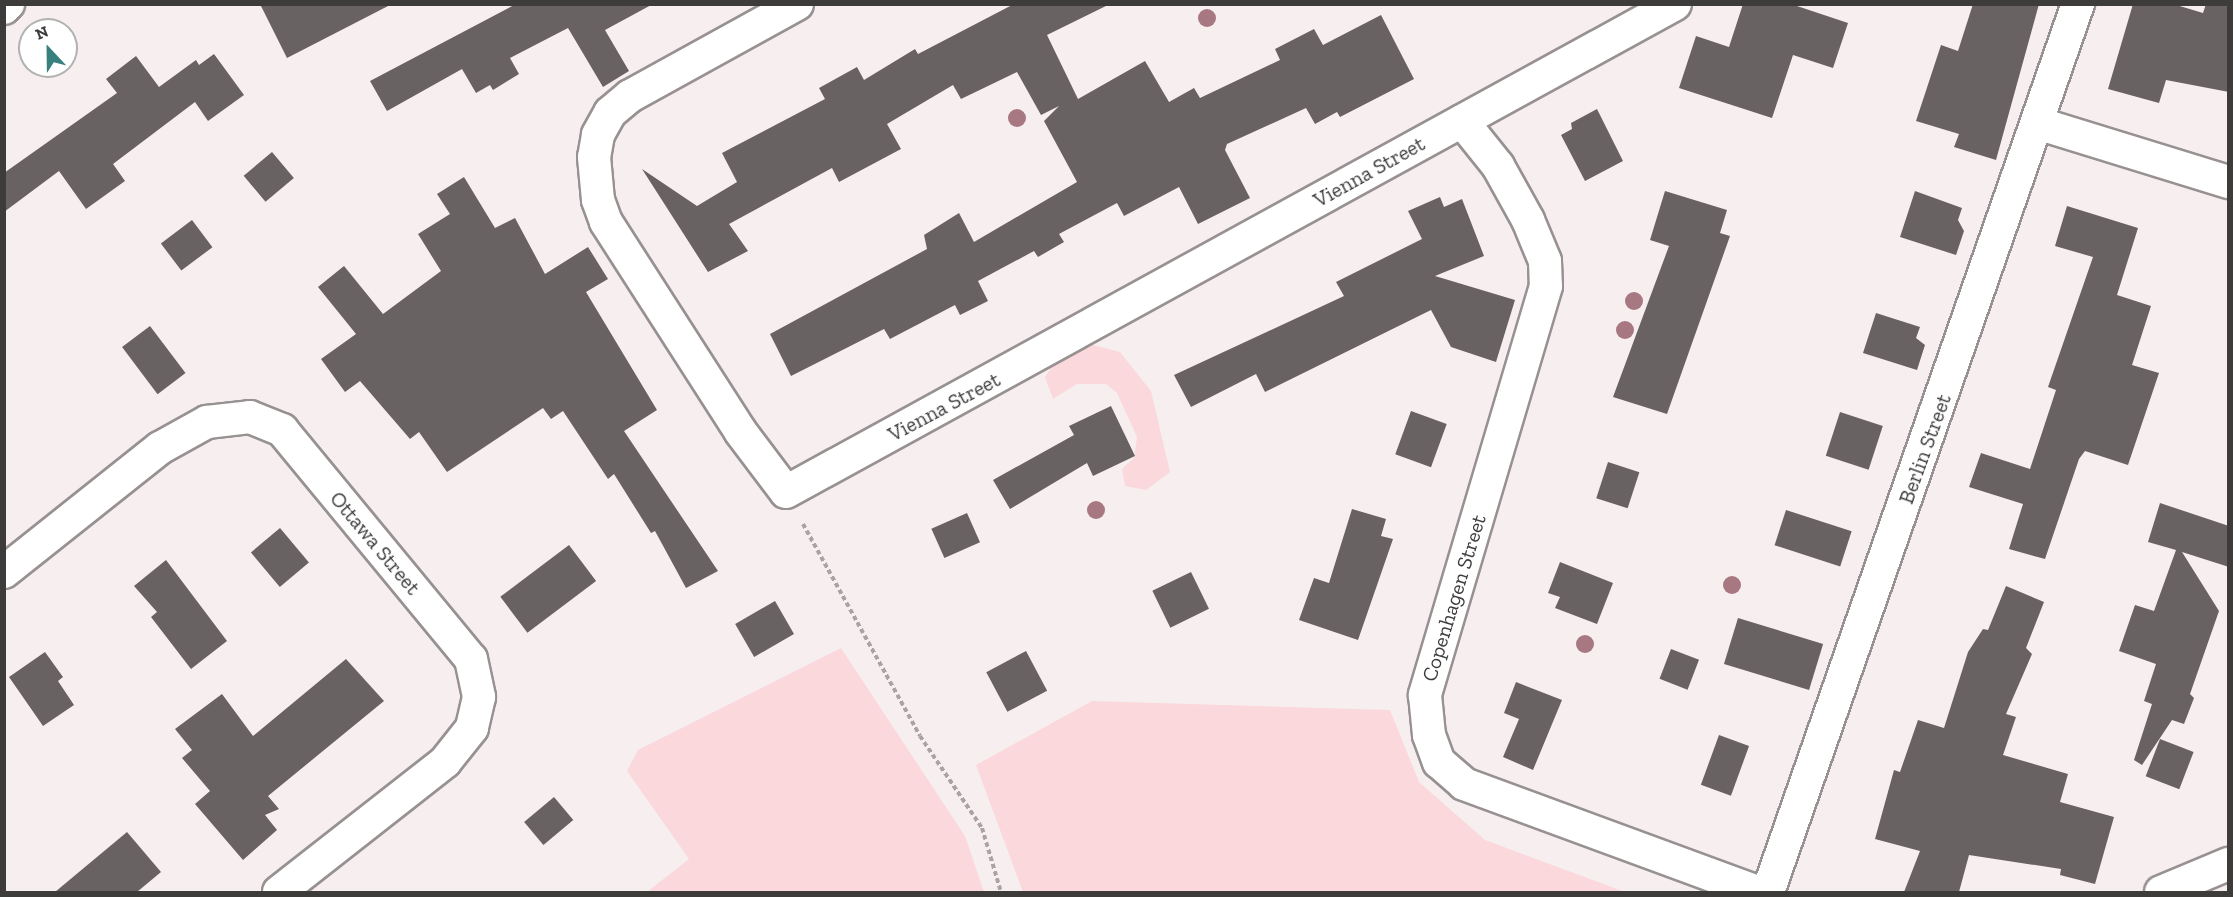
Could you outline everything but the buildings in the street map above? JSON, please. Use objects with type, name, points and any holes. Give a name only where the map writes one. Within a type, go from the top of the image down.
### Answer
[{"type":"street","points":[[4,8],[8,4]]},
{"type":"street","points":[[786,492],[740,431],[606,222],[598,200],[594,157],[598,135],[610,113],[630,96],[797,4]]},
{"type":"street","name":"Vienna Street","points":[[786,492],[1675,4]]},
{"type":"street","name":"Berlin Street","points":[[1767,892],[2040,124],[2078,4]]},
{"type":"street","name":"Copenhagen Street","points":[[1462,121],[1498,166],[1527,220],[1545,261],[1546,286],[1425,695],[1436,753],[1464,784],[1757,892]]},
{"type":"street","points":[[2040,124],[2229,183]]},
{"type":"street","name":"Ottawa Street","points":[[4,572],[160,448],[207,422],[250,417],[282,430],[471,658],[479,697],[472,728],[445,762],[279,892]]},
{"type":"street","points":[[2161,892],[2226,857]]},
{"type":"path","points":[[786,492],[920,736],[982,828],[1001,892]]},
{"type":"shaded area","points":[[1085,343],[1120,352],[1151,391],[1170,472],[1146,490],[1125,486],[1122,469],[1134,458],[1137,437],[1117,393],[1106,384],[1077,384],[1053,399],[1045,377],[1059,356]]},
{"type":"shaded area","points":[[841,648],[965,836],[984,892],[647,892],[689,859],[627,771],[638,750]]},
{"type":"shaded area","points":[[1092,701],[1390,710],[1419,782],[1485,840],[1625,892],[1023,892],[976,765]]}]
